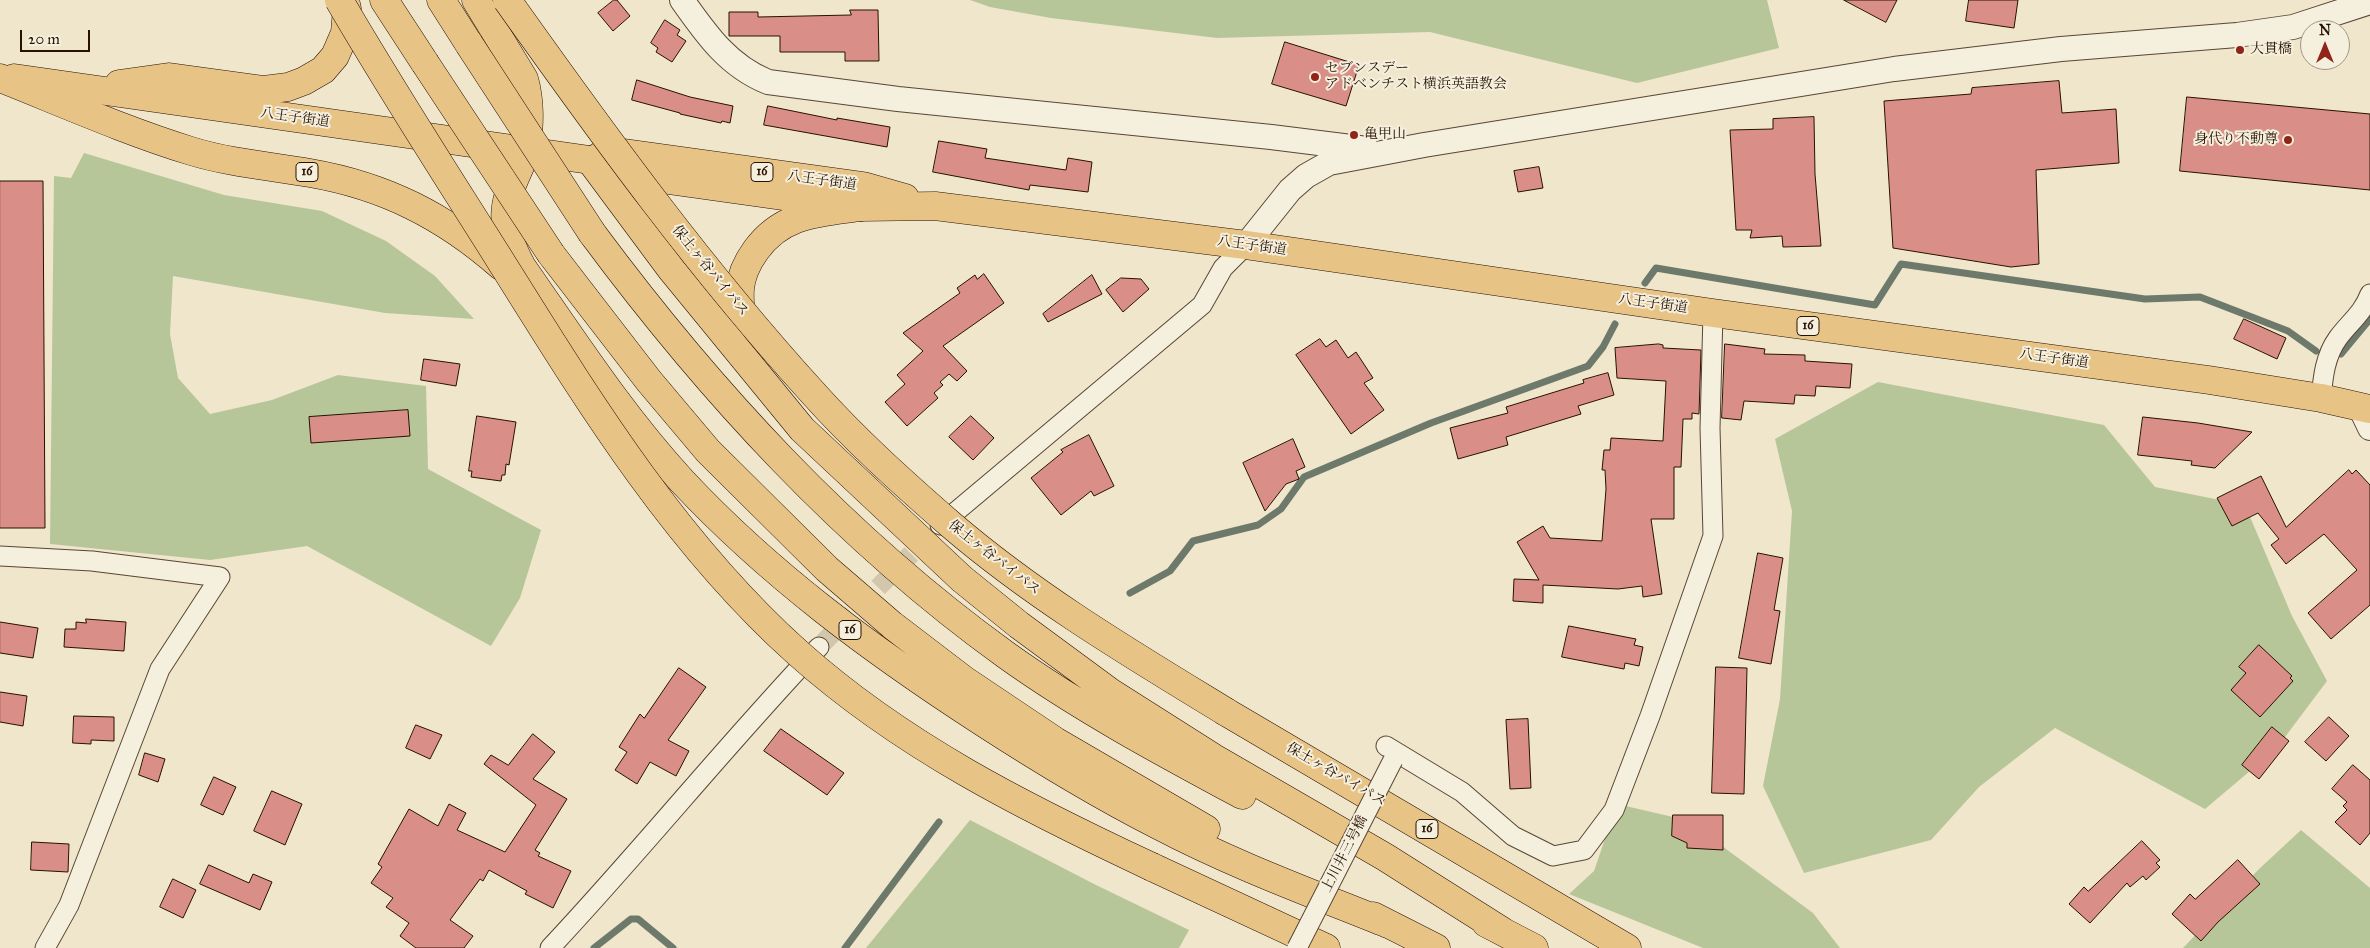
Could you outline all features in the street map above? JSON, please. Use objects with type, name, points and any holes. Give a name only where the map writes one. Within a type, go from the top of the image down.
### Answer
[{"type":"highway","points":[[340,0],[536,318],[616,439],[691,542],[731,588],[772,629],[863,706],[934,755],[1025,806],[1326,948]]},
{"type":"highway","name":"16","points":[[88,89],[169,77],[264,90],[288,87],[304,81],[323,70],[335,56],[345,33],[347,8],[345,0]]},
{"type":"highway","points":[[352,0],[414,102],[436,128],[451,140]]},
{"type":"highway","name":"16","points":[[384,0],[552,254],[649,381],[708,451],[827,569],[892,626],[964,680],[1055,741],[1180,815],[1436,948]]},
{"type":"highway","points":[[441,0],[592,233],[686,355],[756,434],[810,489],[925,592],[1006,655],[1087,707],[1206,775],[1534,948]]},
{"type":"highway","name":"16","points":[[476,0],[524,79],[528,94],[530,115],[527,151],[513,180],[505,204],[505,226],[510,245],[522,267],[624,410],[682,480],[757,554],[798,590],[872,647],[1044,762],[1159,826],[1253,869],[1388,924]]},
{"type":"highway","name":"保土ヶ谷バイパス","points":[[507,0],[702,263],[814,394],[953,526],[1040,593],[1133,656],[1627,948]]},
{"type":"highway","name":"16","points":[[0,77],[191,151],[229,160],[346,180],[382,191],[438,219],[476,245],[522,285],[573,340]]},
{"type":"highway","name":"八王子街道","points":[[0,77],[590,160],[611,172],[861,207],[935,206],[1246,245],[1713,313],[2209,380],[2320,398],[2367,414]]},
{"type":"highway","name":"八王子街道","points":[[590,160],[610,151],[863,186],[935,206]]},
{"type":"highway","points":[[590,160],[671,269],[751,370],[802,429],[962,579],[1018,626],[1110,692],[1214,758],[1385,857],[1502,931]]},
{"type":"highway","points":[[751,370],[742,327],[740,287],[748,260],[765,238],[784,223],[810,214],[861,207]]},
{"type":"street","points":[[682,0],[722,54],[750,75],[768,82],[898,99],[1271,136],[1386,151]]},
{"type":"street","points":[[940,525],[1202,305],[1223,268],[1246,245],[1290,190],[1306,176],[1329,163],[1386,151],[1894,69],[2061,49],[2237,35],[2293,26],[2370,2]]},
{"type":"street","points":[[2320,398],[2328,355],[2337,339],[2365,306],[2370,294]]},
{"type":"street","name":"上川井三号橋","points":[[1297,948],[1392,753],[1462,792],[1512,836],[1554,856],[1584,850],[1614,810],[1650,716],[1713,536],[1710,428],[1713,313]]},
{"type":"street","points":[[0,556],[92,561],[220,577],[160,669],[69,905],[45,948]]},
{"type":"street","points":[[550,948],[611,883],[766,703],[819,647]]},
{"type":"green space","points":[[970,0],[1767,0],[1779,48],[1637,83],[1430,32],[1217,38],[1051,18],[990,7]]},
{"type":"green space","points":[[84,153],[224,195],[322,211],[386,241],[435,276],[474,319],[385,313],[173,276],[170,334],[178,378],[210,414],[272,400],[338,375],[426,386],[428,469],[541,530],[520,598],[491,646],[307,546],[210,560],[50,544],[54,176],[71,178]]},
{"type":"green space","points":[[1878,382],[2104,425],[2155,487],[2245,505],[2292,616],[2327,681],[2276,749],[2205,809],[2055,728],[1979,787],[1931,840],[1804,873],[1763,786],[1780,699],[1792,511],[1775,439]]},
{"type":"green space","points":[[1617,804],[1673,817],[1707,835],[1813,913],[1840,948],[1703,948],[1569,894],[1594,871]]},
{"type":"green space","points":[[970,820],[1096,885],[1189,930],[1179,948],[866,948]]},
{"type":"green space","points":[[2301,830],[2370,888],[2370,948],[2183,948],[2258,870]]},
{"type":"building","points":[[614,0],[617,0],[630,16],[613,31],[598,13]]},
{"type":"building","points":[[1844,0],[1897,0],[1886,22]]},
{"type":"building","points":[[1969,0],[2018,0],[2014,28],[1966,21]]},
{"type":"building","points":[[850,10],[878,10],[879,61],[845,61],[845,52],[780,52],[780,36],[729,36],[729,12],[758,12],[758,17],[851,15]]},
{"type":"building","points":[[665,20],[680,30],[677,35],[686,41],[672,62],[656,52],[658,48],[651,43]]},
{"type":"building","points":[[1285,42],[1359,65],[1346,106],[1272,84]]},
{"type":"building","points":[[637,80],[690,97],[733,106],[730,123],[722,121],[721,123],[680,114],[632,100]]},
{"type":"building","points":[[2059,81],[2062,113],[2116,109],[2119,163],[2036,170],[2039,264],[2011,267],[1893,248],[1884,101],[1971,94],[1972,88]]},
{"type":"building","points":[[2187,97],[2370,114],[2370,190],[2180,171]]},
{"type":"building","points":[[768,106],[837,120],[837,118],[890,127],[887,147],[764,125]]},
{"type":"building","points":[[1814,117],[1815,174],[1821,246],[1783,247],[1782,236],[1750,238],[1752,230],[1736,230],[1730,130],[1773,129],[1773,119]]},
{"type":"building","points":[[939,141],[987,149],[985,158],[1066,170],[1068,158],[1092,162],[1088,192],[1030,185],[1029,190],[933,172]]},
{"type":"building","points":[[1539,167],[1543,188],[1518,192],[1514,171]]},
{"type":"building","points":[[0,181],[43,181],[45,528],[0,528]]},
{"type":"building","points":[[984,274],[1004,303],[943,346],[967,371],[957,381],[949,374],[940,382],[943,385],[934,393],[938,398],[907,426],[885,402],[905,384],[897,375],[923,351],[903,333],[960,293],[957,288],[975,275],[977,279]]},
{"type":"building","points":[[1092,275],[1102,294],[1048,322],[1043,314]]},
{"type":"building","points":[[1121,278],[1141,279],[1149,289],[1123,312],[1106,290]]},
{"type":"building","points":[[2244,319],[2286,338],[2277,359],[2234,339]]},
{"type":"building","points":[[1320,339],[1326,347],[1336,340],[1348,358],[1356,352],[1373,378],[1364,383],[1384,410],[1351,434],[1296,355]]},
{"type":"building","points":[[1725,344],[1765,349],[1764,354],[1805,355],[1805,361],[1852,364],[1850,388],[1816,386],[1815,396],[1795,395],[1794,404],[1744,401],[1741,420],[1722,418]]},
{"type":"building","points":[[1663,345],[1663,348],[1701,350],[1699,414],[1692,413],[1692,419],[1683,419],[1681,467],[1674,467],[1674,519],[1651,519],[1662,594],[1643,597],[1642,586],[1618,589],[1543,585],[1543,603],[1513,601],[1514,579],[1539,580],[1517,542],[1543,526],[1550,538],[1602,541],[1606,489],[1605,470],[1602,470],[1604,450],[1610,450],[1611,438],[1663,441],[1666,381],[1617,378],[1615,348]]},
{"type":"building","points":[[424,359],[460,364],[456,386],[421,380]]},
{"type":"building","points":[[1608,373],[1614,395],[1578,406],[1581,414],[1506,437],[1508,445],[1458,459],[1450,428],[1508,413],[1506,407],[1584,383],[1583,380]]},
{"type":"building","points":[[408,410],[410,436],[311,443],[309,417]]},
{"type":"building","points":[[477,416],[516,422],[509,465],[506,464],[505,475],[502,475],[501,481],[471,477],[472,471],[469,471]]},
{"type":"building","points":[[971,416],[994,438],[973,460],[949,437]]},
{"type":"building","points":[[2143,417],[2198,423],[2252,432],[2215,468],[2191,465],[2192,461],[2138,455]]},
{"type":"building","points":[[1089,435],[1114,486],[1094,496],[1091,491],[1061,515],[1031,478],[1063,452],[1061,450]]},
{"type":"building","points":[[1293,439],[1305,467],[1296,471],[1299,479],[1286,484],[1265,511],[1243,463]]},
{"type":"building","points":[[2349,470],[2352,474],[2356,470],[2370,485],[2370,605],[2331,639],[2308,613],[2357,570],[2324,534],[2286,564],[2271,545],[2279,539],[2258,513],[2232,526],[2217,498],[2261,476],[2286,527]]},
{"type":"building","points":[[1758,553],[1783,558],[1774,610],[1780,611],[1771,664],[1739,658]]},
{"type":"building","points":[[86,619],[126,622],[124,651],[64,647],[65,629],[76,629],[76,622],[86,623]]},
{"type":"building","points":[[0,622],[38,628],[33,658],[0,653]]},
{"type":"building","points":[[1569,626],[1636,639],[1634,645],[1643,647],[1639,666],[1625,663],[1624,669],[1562,657]]},
{"type":"building","points":[[2259,645],[2292,676],[2290,678],[2293,681],[2260,717],[2231,690],[2246,673],[2239,667]]},
{"type":"building","points":[[1716,667],[1747,668],[1744,794],[1712,793]]},
{"type":"building","points":[[679,668],[706,687],[668,740],[689,751],[676,776],[650,762],[637,784],[615,770],[627,752],[619,747],[640,714],[644,718]]},
{"type":"building","points":[[0,692],[27,696],[23,726],[0,722]]},
{"type":"building","points":[[74,716],[114,717],[114,741],[91,740],[91,744],[73,743]]},
{"type":"building","points":[[2329,717],[2349,736],[2326,761],[2305,742]]},
{"type":"building","points":[[1528,719],[1531,788],[1510,789],[1506,720]]},
{"type":"building","points":[[416,725],[442,735],[430,759],[406,748]]},
{"type":"building","points":[[2272,727],[2289,741],[2259,779],[2242,765]]},
{"type":"building","points":[[781,729],[844,773],[827,795],[764,751]]},
{"type":"building","points":[[533,734],[555,752],[533,779],[567,799],[535,850],[540,853],[538,856],[571,871],[553,908],[525,894],[527,891],[489,870],[483,881],[480,879],[450,920],[473,936],[464,948],[416,948],[400,936],[409,923],[386,907],[393,898],[371,883],[382,867],[378,864],[409,809],[438,826],[449,804],[466,813],[457,830],[505,852],[536,805],[484,764],[491,755],[508,765]]},
{"type":"building","points":[[145,753],[165,759],[158,782],[139,775]]},
{"type":"building","points":[[2353,765],[2370,780],[2370,833],[2360,845],[2335,822],[2347,810],[2343,806],[2347,802],[2332,789]]},
{"type":"building","points":[[214,777],[236,787],[223,815],[201,805]]},
{"type":"building","points":[[272,791],[302,804],[285,845],[254,831]]},
{"type":"building","points":[[1673,815],[1723,815],[1723,850],[1687,848],[1687,843],[1672,836]]},
{"type":"building","points":[[2142,841],[2160,860],[2156,863],[2160,867],[2146,880],[2143,876],[2130,887],[2127,883],[2090,923],[2069,904],[2084,887],[2088,891]]},
{"type":"building","points":[[32,842],[69,844],[68,872],[31,870]]},
{"type":"building","points":[[2238,860],[2260,884],[2218,922],[2201,941],[2172,914],[2190,894],[2195,899]]},
{"type":"building","points":[[209,865],[249,883],[253,874],[272,882],[260,910],[200,884]]},
{"type":"building","points":[[173,879],[196,890],[183,918],[160,907]]},
{"type":"waterway","points":[[1645,283],[1656,268],[1875,305],[1901,264],[2145,299],[2200,297],[2288,331],[2316,351]]},
{"type":"waterway","points":[[2341,354],[2370,319]]},
{"type":"waterway","points":[[1130,593],[1170,571],[1193,541],[1258,525],[1281,509],[1304,477],[1431,423],[1588,366],[1603,347],[1615,324]]},
{"type":"waterway","points":[[845,948],[939,822]]},
{"type":"waterway","points":[[594,948],[631,919],[638,919],[673,948]]},
{"type":"tunnel","points":[[819,647],[940,525]]},
{"type":"place","name":"大貫橋","points":[[2240,50]]},
{"type":"place","name":"セブンスデー アドベンチスト横浜英語教会","points":[[1315,77]]},
{"type":"place","name":"亀甲山","points":[[1354,135]]},
{"type":"place","name":"身代り不動尊","points":[[2288,140]]}]
